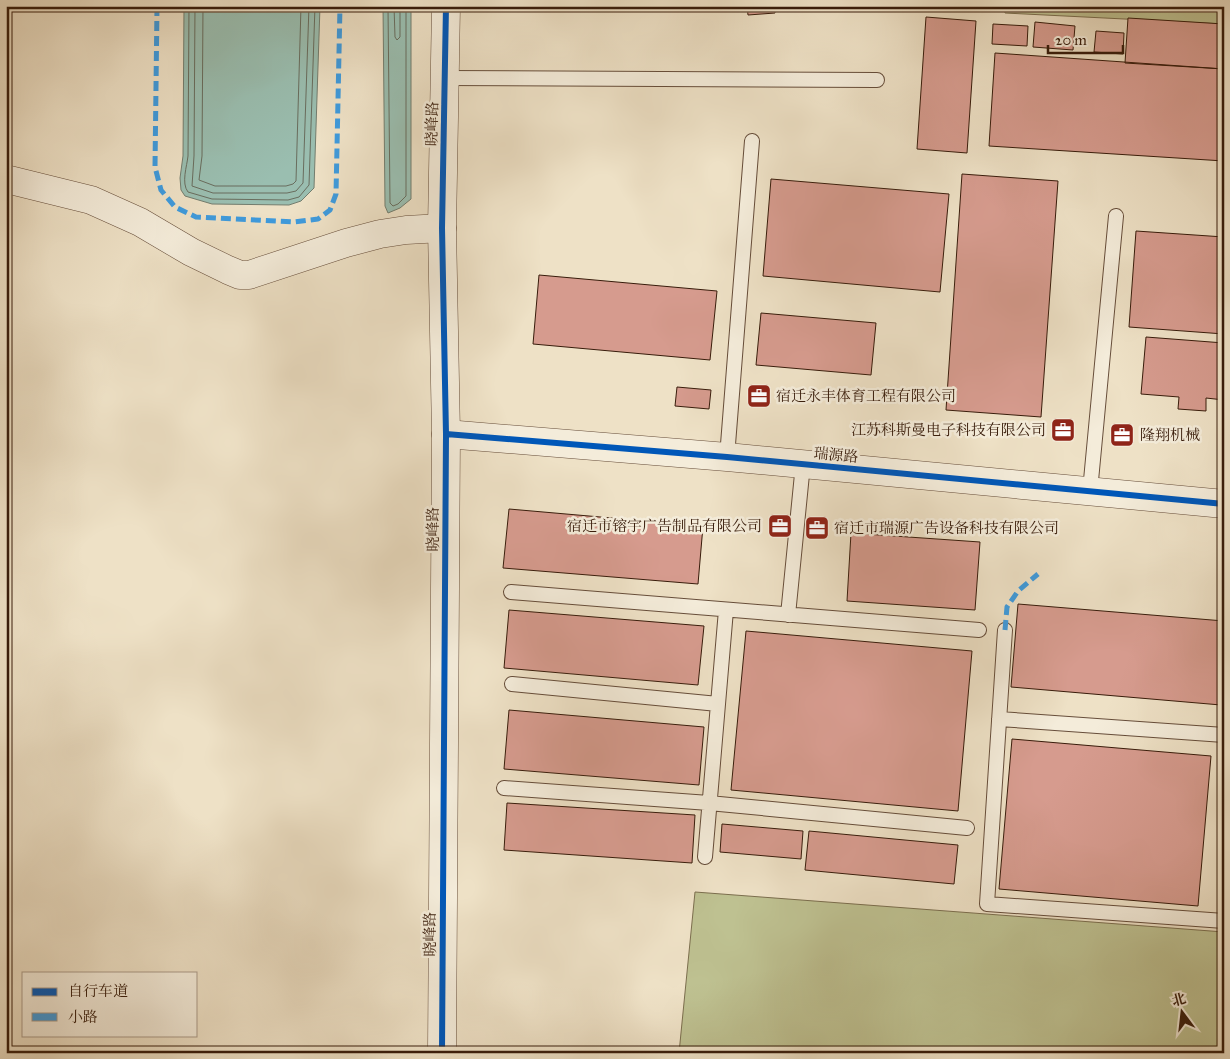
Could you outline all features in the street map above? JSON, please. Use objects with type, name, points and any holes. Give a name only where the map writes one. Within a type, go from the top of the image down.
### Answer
[{"type":"street","name":"晓峰路","points":[[442,1053],[446,434],[442,228],[446,6]]},
{"type":"street","points":[[6,179],[91,200],[140,222],[191,252],[240,275],[249,275],[346,243],[380,234],[442,228]]},
{"type":"street","name":"瑞源路","points":[[446,434],[727,457],[1224,504]]},
{"type":"lane","points":[[445,78],[877,80]]},
{"type":"lane","points":[[727,457],[752,141]]},
{"type":"lane","points":[[1090,491],[1116,216]]},
{"type":"lane","points":[[788,615],[803,464]]},
{"type":"lane","points":[[511,592],[980,630]]},
{"type":"lane","points":[[705,857],[726,610]]},
{"type":"lane","points":[[1005,630],[987,904],[1224,921]]},
{"type":"lane","points":[[512,684],[718,704]]},
{"type":"lane","points":[[999,719],[1224,735]]},
{"type":"lane","points":[[504,788],[709,803],[968,828]]},
{"type":"green space","points":[[1004,6],[1224,6],[1224,24],[1005,13]]},
{"type":"green space","points":[[695,892],[1224,932],[1224,1053],[679,1053]]},
{"type":"water","points":[[184,6],[320,6],[314,188],[301,201],[289,205],[212,204],[185,196],[181,190]]},
{"type":"water","points":[[383,6],[411,6],[411,199],[400,208],[388,213],[385,206]]},
{"type":"building","points":[[747,6],[775,6],[775,13],[748,15]]},
{"type":"building","points":[[926,17],[976,21],[967,153],[917,149]]},
{"type":"building","points":[[1128,18],[1224,24],[1224,69],[1125,63]]},
{"type":"building","points":[[1035,22],[1075,26],[1073,50],[1033,47]]},
{"type":"building","points":[[993,24],[1028,26],[1027,46],[992,44]]},
{"type":"building","points":[[1096,31],[1124,33],[1123,54],[1094,52]]},
{"type":"building","points":[[995,53],[1224,69],[1224,161],[989,146]]},
{"type":"building","points":[[962,174],[1058,181],[1041,417],[946,410]]},
{"type":"building","points":[[771,179],[949,194],[940,292],[763,276]]},
{"type":"building","points":[[1136,231],[1224,237],[1224,334],[1129,327]]},
{"type":"building","points":[[539,275],[717,291],[710,360],[533,344]]},
{"type":"building","points":[[761,313],[876,323],[871,375],[756,365]]},
{"type":"building","points":[[1146,337],[1224,343],[1224,400],[1206,398],[1206,411],[1178,409],[1179,397],[1141,394]]},
{"type":"building","points":[[677,387],[711,390],[709,409],[675,406]]},
{"type":"building","points":[[509,509],[703,526],[698,584],[503,568]]},
{"type":"building","points":[[851,533],[980,542],[975,610],[847,601]]},
{"type":"building","points":[[1018,604],[1224,621],[1224,676],[1221,705],[1011,687]]},
{"type":"building","points":[[509,610],[704,626],[698,685],[504,668]]},
{"type":"building","points":[[746,631],[972,651],[958,811],[731,790]]},
{"type":"building","points":[[509,710],[704,727],[699,785],[504,769]]},
{"type":"building","points":[[1012,739],[1211,756],[1198,906],[999,889]]},
{"type":"building","points":[[507,803],[695,815],[692,863],[504,850]]},
{"type":"building","points":[[722,824],[803,831],[801,859],[720,852]]},
{"type":"building","points":[[809,831],[958,845],[954,884],[805,870]]},
{"type":"marked path","points":[[157,6],[155,167],[161,190],[175,207],[196,217],[294,222],[318,219],[330,210],[336,194],[340,6]]},
{"type":"marked path","points":[[1005,630],[1007,607],[1018,591],[1038,574]]},
{"type":"cycle path","points":[[442,1053],[446,434],[442,228],[446,6]]},
{"type":"cycle path","points":[[446,434],[727,457],[1224,504]]},
{"type":"place","name":"宿迁永丰体育工程有限公司","points":[[759,396]]},
{"type":"place","name":"江苏科斯曼电子科技有限公司","points":[[1063,430]]},
{"type":"place","name":"隆翔机械","points":[[1122,435]]},
{"type":"place","name":"宿迁市镕宇广告制品有限公司","points":[[780,526]]},
{"type":"place","name":"宿迁市瑞源广告设备科技有限公司","points":[[817,528]]}]
